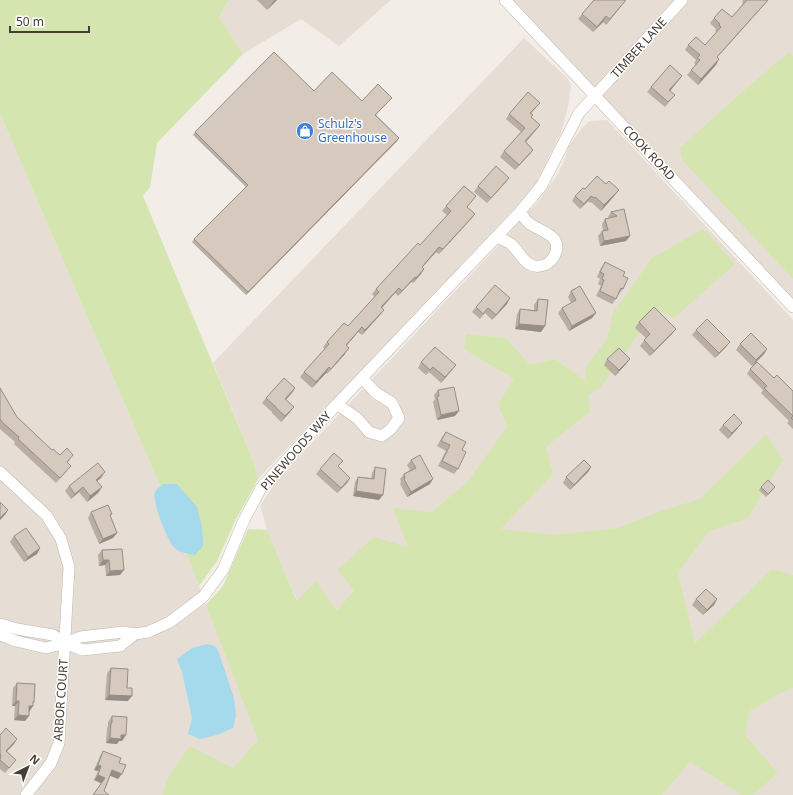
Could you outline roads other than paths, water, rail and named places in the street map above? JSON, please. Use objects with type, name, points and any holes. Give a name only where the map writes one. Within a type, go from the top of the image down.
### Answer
[{"type":"street","name":"COOK ROAD","points":[[504,0],[793,307]]},
{"type":"street","name":"TIMBER LANE","points":[[595,95],[682,0]]},
{"type":"street","name":"PINEWOODS WAY","points":[[0,636],[46,648],[80,637],[124,632],[135,634],[148,632],[170,622],[203,597],[223,570],[244,520],[261,488],[337,404],[520,212],[542,185],[579,113],[595,95]]},
{"type":"street","points":[[497,237],[510,243],[530,265],[539,267],[548,263],[554,256],[557,247],[555,240],[548,233],[528,223],[520,212]]},
{"type":"street","name":"PINEWOODS WAY","points":[[337,404],[358,419],[369,432],[382,436],[391,429],[399,418],[392,403],[376,393],[362,378]]},
{"type":"street","name":"ARBOR COURT","points":[[0,472],[47,516],[61,539],[68,567],[59,743],[51,763],[26,795]]},
{"type":"street","points":[[0,624],[17,629],[53,635],[65,643]]},
{"type":"water","points":[[164,484],[177,484],[197,507],[202,527],[203,546],[195,555],[177,550],[172,545],[160,519],[154,496],[156,490]]},
{"type":"water","points":[[207,644],[215,646],[219,653],[234,698],[236,716],[233,728],[217,735],[200,739],[188,734],[192,718],[182,672],[177,659],[192,648]]},
{"type":"place","name":"Schulz's Greenhouse","points":[[305,131]]}]
